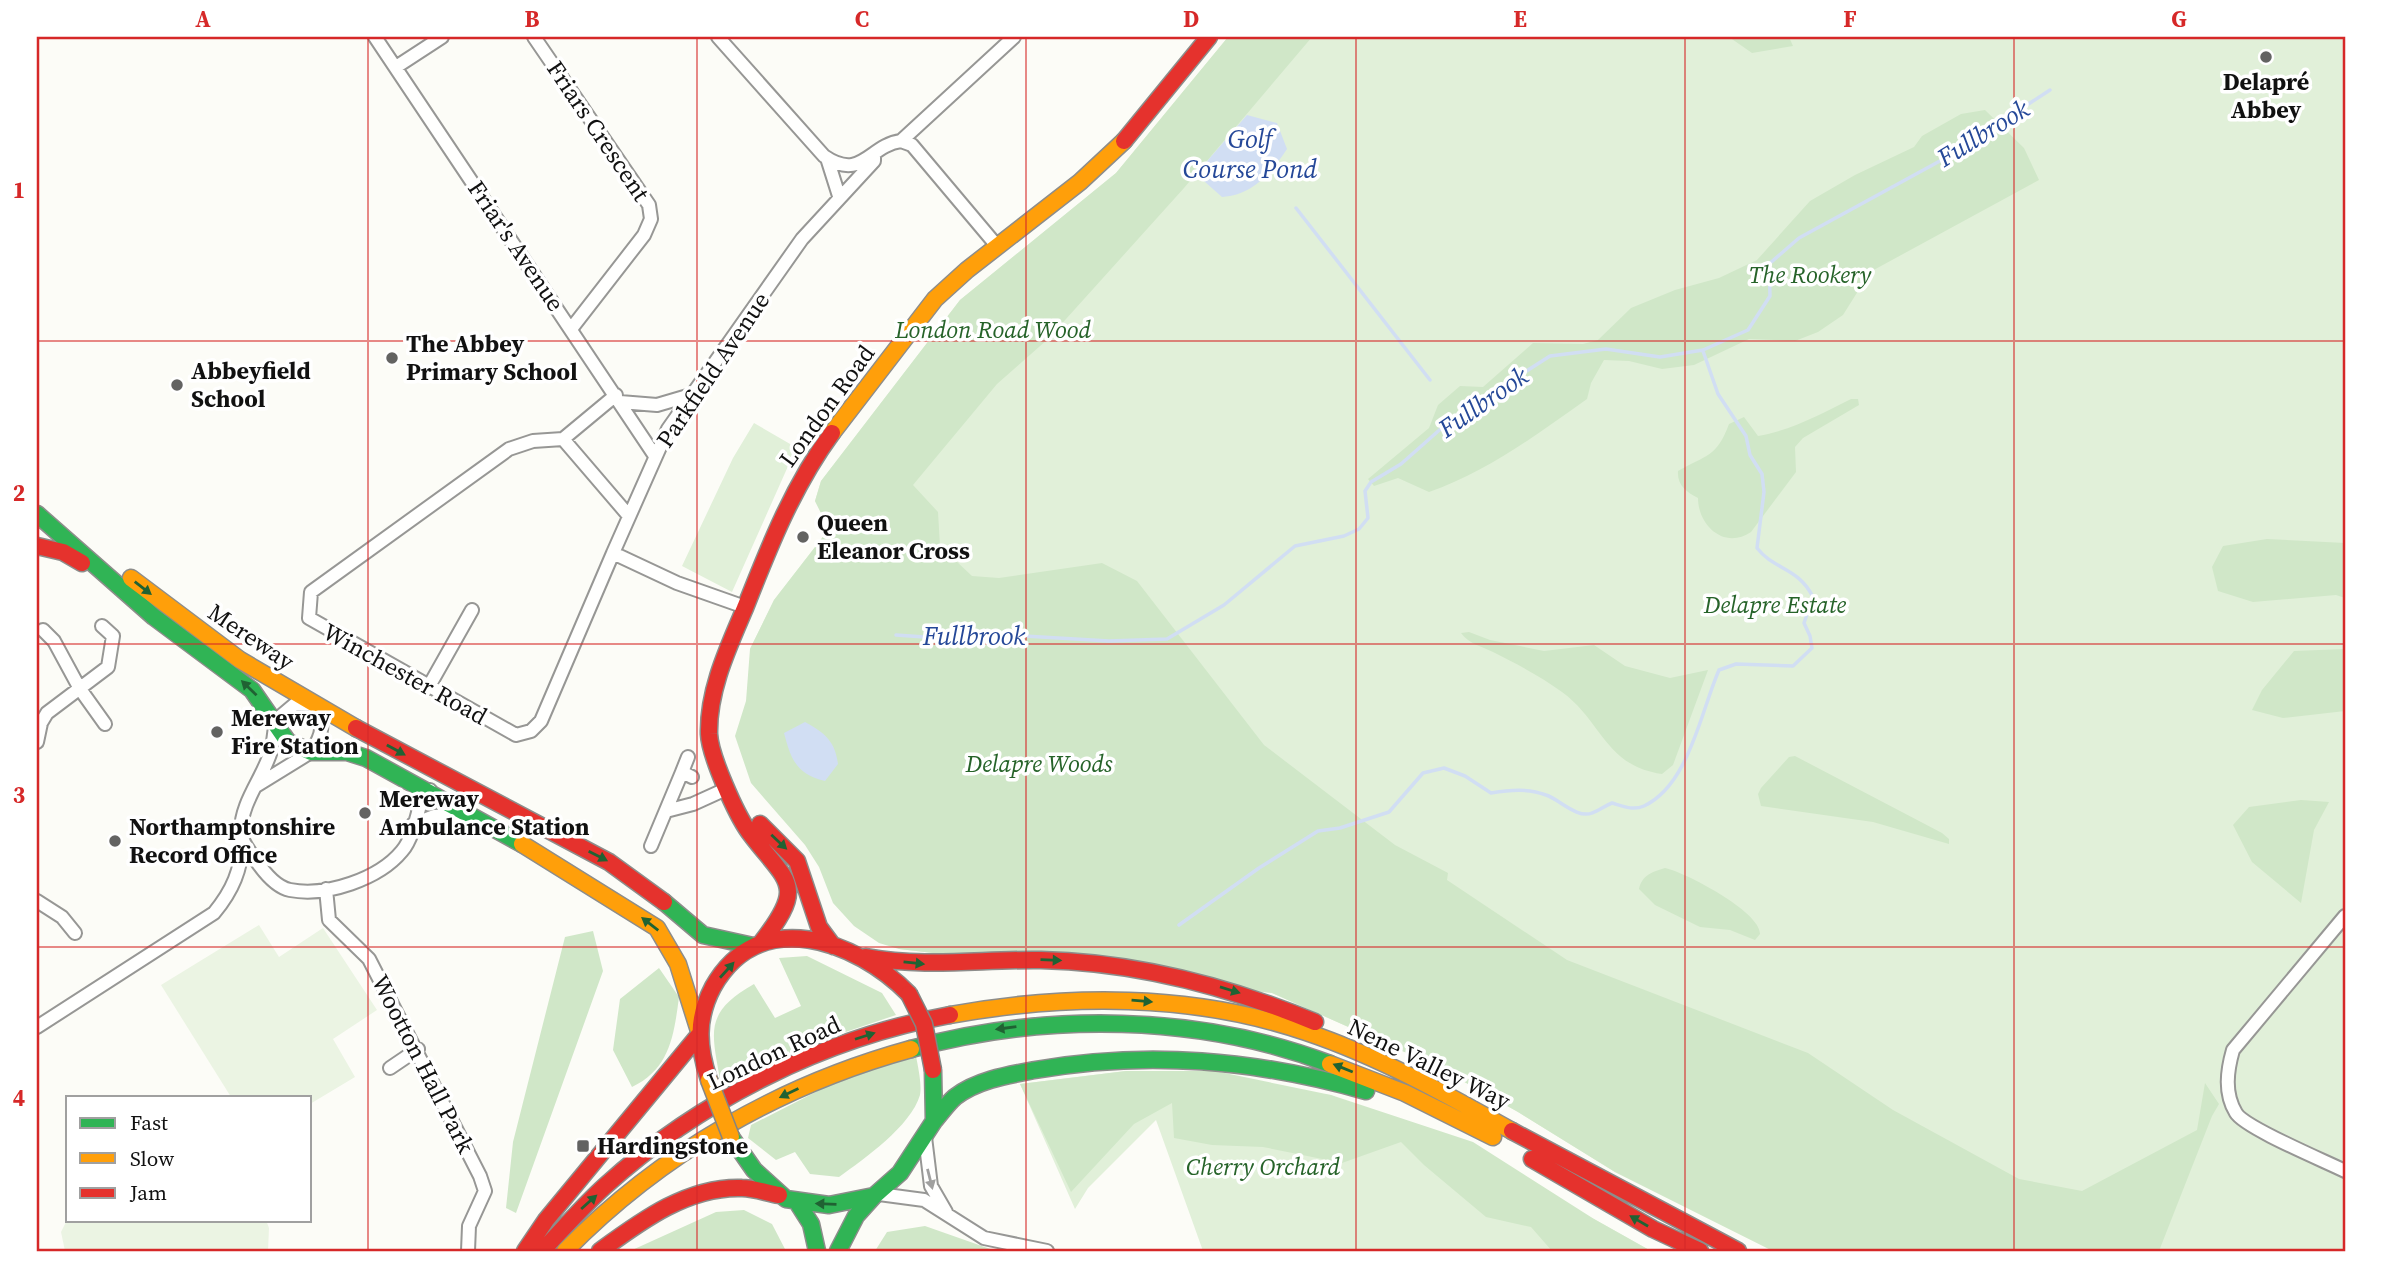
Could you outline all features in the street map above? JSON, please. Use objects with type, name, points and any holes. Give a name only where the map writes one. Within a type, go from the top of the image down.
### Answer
[{"type":"main road","name":"London Road","points":[[699,1033],[715,984],[725,970],[757,944],[782,916],[787,901],[787,883],[779,865],[748,831],[727,793],[709,737],[710,707],[720,669],[798,484],[830,436],[935,299],[997,246],[1080,182],[1122,144],[1209,37]]},
{"type":"main road","name":"Mereway","points":[[37,494],[119,568],[240,660],[312,705],[608,862],[639,881],[703,935],[729,943],[757,944],[784,939],[833,946],[866,957]]},
{"type":"main road","name":"Mereway","points":[[37,514],[155,617],[252,690],[275,727],[288,742],[311,752],[355,754],[558,865],[657,928],[672,947],[681,965],[709,1080],[731,1137],[754,1170],[779,1195]]},
{"type":"main road","points":[[37,546],[63,552],[118,585]]},
{"type":"main road","name":"London Road","points":[[727,793],[793,855],[819,927],[833,946]]},
{"type":"main road","points":[[866,957],[897,980],[924,1024],[933,1070],[934,1121]]},
{"type":"main road","points":[[866,957],[926,965],[1039,960],[1092,962],[1165,972],[1227,989],[1277,1005],[1393,1058],[1474,1099],[1556,1155]]},
{"type":"main road","name":"Nene Valley Way","points":[[1074,1000],[1109,998],[1223,1010],[1321,1037],[1399,1070],[1738,1251]]},
{"type":"main road","name":"London Road","points":[[542,1251],[586,1204],[695,1116],[788,1066],[901,1024],[973,1009],[1074,1000]]},
{"type":"main road","name":"London Road","points":[[565,1251],[636,1186],[708,1136],[823,1076],[904,1048],[975,1032],[1074,1023]]},
{"type":"main road","name":"Nene Valley Way","points":[[1074,1023],[1166,1026],[1262,1042],[1350,1071],[1472,1126],[1653,1229],[1700,1251]]},
{"type":"main road","points":[[525,1251],[546,1220],[699,1033]]},
{"type":"main road","points":[[838,1251],[856,1216],[900,1172],[934,1121],[954,1097],[977,1084],[1006,1076],[1112,1059],[1194,1056],[1280,1069],[1353,1087],[1472,1126]]},
{"type":"main road","points":[[600,1251],[665,1209],[694,1196],[720,1189],[743,1188],[779,1195],[797,1202],[848,1203],[876,1195]]},
{"type":"main road","points":[[797,1202],[811,1224],[817,1251]]},
{"type":"street","name":"Friar's Avenue","points":[[374,37],[656,456]]},
{"type":"street","points":[[396,67],[442,37]]},
{"type":"street","name":"Friars Crescent","points":[[534,37],[649,205],[651,219],[644,235],[571,329]]},
{"type":"street","points":[[827,158],[851,165],[901,141],[1014,37]]},
{"type":"street","points":[[724,39],[827,158],[839,196]]},
{"type":"street","points":[[901,141],[912,145],[997,246]]},
{"type":"street","name":"Parkfield Avenue","points":[[613,553],[668,429],[802,239],[873,161],[874,156]]},
{"type":"street","points":[[629,516],[564,439],[618,399],[657,405],[692,394]]},
{"type":"street","name":"Winchester Road","points":[[564,439],[533,442],[509,449],[311,592],[308,611],[313,624],[516,735],[531,731],[541,721],[613,553]]},
{"type":"street","points":[[613,553],[677,583],[745,607]]},
{"type":"street","points":[[428,688],[472,610]]},
{"type":"street","points":[[37,742],[41,723],[47,713],[108,667],[113,636],[102,626]]},
{"type":"street","points":[[43,631],[54,641],[80,689],[105,724]]},
{"type":"street","points":[[37,1027],[214,913],[229,895],[241,866],[241,829],[248,801],[271,752],[276,720],[296,704],[312,705],[319,713],[322,731],[311,752],[256,786]]},
{"type":"street","points":[[651,846],[666,811],[687,775],[688,757]]},
{"type":"street","points":[[243,841],[262,869],[278,885],[290,890],[326,889],[367,877],[386,867],[404,849],[424,791],[461,786]]},
{"type":"street","points":[[666,811],[727,793]]},
{"type":"street","points":[[413,824],[450,813],[483,823]]},
{"type":"street","name":"Wootton Hall Park","points":[[326,889],[329,920],[369,959],[418,1049],[485,1191],[469,1226],[468,1251]]},
{"type":"street","points":[[37,901],[62,917],[75,933]]},
{"type":"street","points":[[2345,916],[2233,1050],[2227,1070],[2228,1095],[2241,1118],[2345,1171]]},
{"type":"street","points":[[390,1068],[418,1049]]},
{"type":"street","points":[[925,1137],[931,1186],[950,1217]]},
{"type":"street","points":[[876,1195],[924,1200],[984,1238],[1046,1251]]},
{"type":"green space","name":"Delapre Estate","points":[[1228,37],[2345,37],[2345,1251],[1773,1251],[1615,1172],[1518,1112],[1436,1066],[1272,993],[899,949],[750,649],[774,600],[829,529],[815,501],[821,481],[960,300],[1116,173]]},
{"type":"green space","name":"Delapre Woods","points":[[1228,37],[1312,37],[1184,188],[1048,339],[997,384],[913,485],[938,512],[940,546],[972,576],[999,578],[1102,563],[1137,581],[1264,745],[1395,845],[1448,873],[1447,880],[1567,960],[1808,1053],[1893,1110],[2019,1179],[2082,1191],[2197,1130],[2205,1083],[2219,1104],[2159,1251],[1773,1251],[1615,1172],[1518,1112],[1436,1066],[1272,993],[899,949],[879,943],[854,926],[833,903],[819,867],[805,845],[751,783],[735,736],[746,701],[750,649],[774,600],[829,529],[815,501],[821,481],[960,300],[1116,173]]},
{"type":"green space","points":[[1729,37],[1789,37],[1793,46],[1752,53]]},
{"type":"green space","name":"The Rookery","points":[[1985,110],[2024,148],[2039,180],[1870,272],[1843,315],[1818,332],[1795,341],[1749,339],[1694,365],[1662,369],[1629,361],[1604,360],[1591,383],[1587,399],[1511,452],[1471,474],[1429,492],[1398,478],[1374,486],[1368,479],[1429,428],[1438,405],[1460,386],[1483,387],[1533,343],[1583,344],[1598,340],[1631,308],[1675,290],[1719,278],[1757,260],[1810,201],[1855,175],[1914,147],[1922,136],[1961,114]]},
{"type":"green space","points":[[1851,399],[1858,399],[1859,405],[1803,438],[1795,447],[1796,472],[1751,532],[1741,537],[1723,537],[1708,526],[1699,508],[1698,498],[1683,488],[1678,471],[1710,454],[1720,443],[1729,424],[1744,417],[1758,436],[1794,426]]},
{"type":"green space","points":[[754,423],[804,452],[789,464],[732,592],[682,566],[733,458]]},
{"type":"green space","points":[[2267,539],[2345,543],[2345,598],[2336,595],[2253,602],[2218,591],[2212,567],[2223,546]]},
{"type":"green space","points":[[1469,632],[1490,640],[1544,651],[1594,645],[1625,666],[1670,678],[1708,670],[1673,765],[1662,774],[1628,762],[1562,692],[1471,642],[1461,633]]},
{"type":"green space","points":[[2345,649],[2345,711],[2283,718],[2252,710],[2262,690],[2294,651]]},
{"type":"green space","points":[[1795,756],[1942,833],[1949,839],[1949,844],[1873,822],[1761,806],[1758,794],[1761,788],[1789,757]]},
{"type":"green space","points":[[2301,800],[2329,802],[2314,830],[2301,903],[2252,862],[2233,825],[2249,807]]},
{"type":"green space","points":[[1665,868],[1704,885],[1736,905],[1757,925],[1760,934],[1755,940],[1730,930],[1700,927],[1655,905],[1639,889],[1640,884],[1645,877]]},
{"type":"green space","points":[[259,925],[279,957],[323,928],[377,1010],[333,1039],[355,1077],[312,1103],[312,1096],[230,1096],[161,985]]},
{"type":"green space","points":[[593,931],[603,971],[516,1213],[506,1208],[513,1142],[565,937]]},
{"type":"green space","points":[[807,956],[882,993],[896,1015],[807,1045],[721,1086],[714,1039],[718,1016],[725,1005],[754,984],[775,1018],[801,1006],[779,958]]},
{"type":"green space","points":[[659,968],[679,997],[675,1025],[662,1061],[645,1080],[632,1087],[613,1050],[620,999]]},
{"type":"green space","points":[[916,1056],[920,1095],[915,1107],[886,1141],[839,1177],[810,1174],[795,1152],[776,1160],[748,1138],[751,1125],[843,1078]]},
{"type":"green space","name":"Cherry Orchard","points":[[1126,1071],[1331,1095],[1594,1219],[1651,1251],[1203,1251],[1156,1120],[1088,1188],[1075,1209],[1020,1084]]},
{"type":"green space","points":[[1126,1071],[1215,1071],[1331,1095],[1473,1142],[1594,1219],[1651,1251],[1552,1251],[1531,1227],[1486,1217],[1401,1142],[1342,1163],[1263,1147],[1212,1145],[1174,1138],[1172,1103],[1134,1124],[1071,1192],[1020,1084]]},
{"type":"green space","points":[[744,1210],[772,1224],[786,1251],[630,1251],[716,1212]]},
{"type":"green space","points":[[66,1222],[267,1222],[269,1228],[268,1251],[65,1251],[61,1232]]},
{"type":"green space","points":[[925,1226],[996,1251],[875,1251],[887,1232]]},
{"type":"water","name":"Golf Course Pond","points":[[1247,115],[1277,123],[1287,149],[1252,187],[1222,197],[1196,174]]},
{"type":"water","points":[[805,722],[823,734],[834,749],[838,764],[825,781],[801,770],[789,750],[784,733]]},
{"type":"waterway","name":"Fullbrook","points":[[896,635],[981,641],[1008,635],[1109,641],[1167,639],[1224,605],[1295,546],[1344,536],[1359,529],[1368,518],[1365,491],[1371,482],[1401,464],[1453,418],[1550,356],[1606,349],[1660,357],[1703,350],[1748,330],[1770,296],[1769,264],[1799,238],[1949,156],[2050,90]]},
{"type":"waterway","points":[[1296,208],[1430,380]]},
{"type":"waterway","points":[[1179,925],[1259,868],[1318,831],[1340,828],[1389,812],[1423,773],[1444,768],[1465,776],[1491,793],[1532,791],[1586,814],[1612,803],[1632,808],[1644,806],[1659,796],[1683,765],[1719,670],[1736,664],[1793,666],[1812,648],[1804,623],[1813,597],[1800,580],[1757,548],[1764,492],[1762,474],[1750,455],[1746,436],[1718,394],[1703,351]]},
{"type":"traffic: fast","points":[[37,514],[154,617],[252,690],[288,742],[311,752],[347,752],[366,758],[522,844]]},
{"type":"traffic: fast","points":[[664,902],[703,935],[753,946]]},
{"type":"traffic: fast","points":[[911,1049],[962,1037],[1015,1029],[1068,1024],[1122,1024],[1228,1035],[1280,1047],[1330,1064]]},
{"type":"traffic: fast","points":[[934,1121],[955,1097],[983,1082],[1035,1070],[1119,1060],[1202,1061],[1243,1065],[1325,1080],[1366,1091]]},
{"type":"traffic: fast","points":[[731,1137],[754,1170],[786,1199],[829,1205],[874,1196],[900,1173],[934,1121],[933,1070]]},
{"type":"traffic: fast","points":[[838,1251],[856,1216],[874,1196]]},
{"type":"traffic: fast","points":[[797,1202],[811,1224],[817,1251]]},
{"type":"traffic: slow","points":[[832,433],[935,299],[967,270],[1080,182],[1124,141]]},
{"type":"traffic: slow","points":[[131,578],[240,660],[356,728]]},
{"type":"traffic: slow","points":[[522,844],[657,928],[678,964],[699,1031]]},
{"type":"traffic: slow","points":[[950,1015],[1039,1003],[1129,1001],[1219,1010],[1263,1019],[1359,1052],[1512,1131]]},
{"type":"traffic: slow","points":[[565,1251],[641,1183],[725,1127],[815,1082],[911,1049]]},
{"type":"traffic: slow","points":[[1330,1064],[1405,1093],[1493,1137]]},
{"type":"traffic: slow","points":[[709,1080],[731,1137]]},
{"type":"traffic: jam","points":[[1124,141],[1209,37]]},
{"type":"traffic: jam","points":[[761,943],[784,908],[788,895],[787,884],[749,832],[725,785],[710,744],[712,701],[726,654],[773,540],[805,474],[832,433]]},
{"type":"traffic: jam","points":[[37,546],[63,552],[82,563]]},
{"type":"traffic: jam","points":[[356,728],[609,862],[664,902]]},
{"type":"traffic: jam","points":[[760,824],[797,861],[819,927],[833,946]]},
{"type":"traffic: jam","points":[[709,1080],[700,1033],[707,999],[732,962],[756,946],[781,939],[808,940],[836,946],[887,975],[909,994]]},
{"type":"traffic: jam","points":[[866,957],[911,962],[1041,960],[1112,965],[1215,987],[1315,1022]]},
{"type":"traffic: jam","points":[[909,994],[924,1024],[933,1070]]},
{"type":"traffic: jam","points":[[542,1251],[597,1194],[642,1155],[723,1100],[766,1077],[856,1039],[950,1015]]},
{"type":"traffic: jam","points":[[525,1251],[546,1220],[698,1036]]},
{"type":"traffic: jam","points":[[1512,1131],[1738,1251]]},
{"type":"traffic: jam","points":[[1532,1159],[1653,1229],[1700,1251]]},
{"type":"traffic: jam","points":[[600,1251],[649,1217],[684,1199],[703,1193],[742,1188],[779,1195]]},
{"type":"place","name":"Delapré Abbey","points":[[2266,57]]},
{"type":"place","name":"The Abbey Primary School","points":[[392,358]]},
{"type":"place","name":"Abbeyfield School","points":[[177,385]]},
{"type":"place","name":"Queen Eleanor Cross","points":[[803,537]]},
{"type":"place","name":"Mereway Fire Station","points":[[217,732]]},
{"type":"place","name":"Mereway Ambulance Station","points":[[365,813]]},
{"type":"place","name":"Northamptonshire Record Office","points":[[115,841]]},
{"type":"place","name":"Hardingstone","points":[[583,1146]]},
{"type":"park label","name":"London Road Wood","points":[[993,330]]}]
